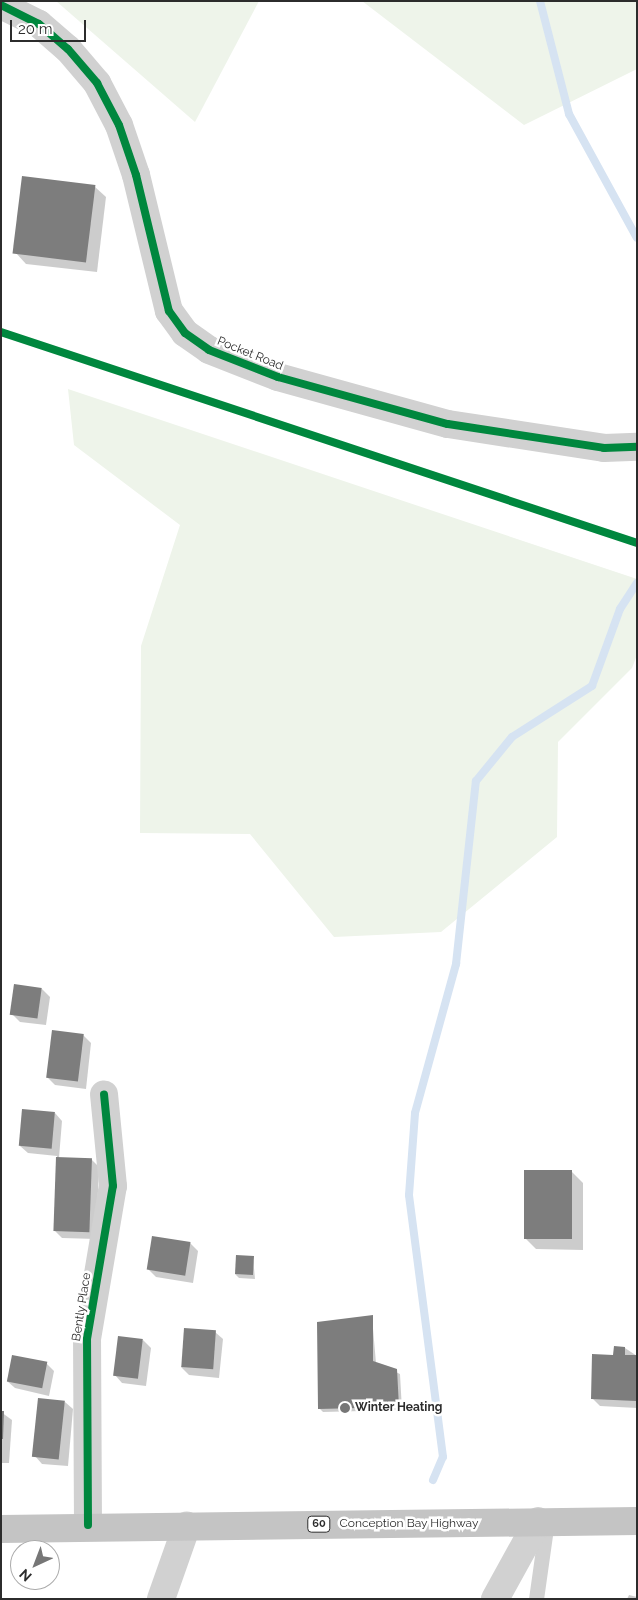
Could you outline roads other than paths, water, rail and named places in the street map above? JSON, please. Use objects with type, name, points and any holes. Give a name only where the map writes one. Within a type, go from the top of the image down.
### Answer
[{"type":"main road","name":"Conception Bay Highway","points":[[1,1529],[88,1525],[637,1520]]},
{"type":"street","name":"Pocket Road","points":[[1,5],[39,24],[68,49],[97,83],[119,125],[136,175],[169,311],[185,333],[210,350],[278,378],[448,424],[604,448],[637,447]]},
{"type":"street","name":"Bently Place","points":[[88,1525],[87,1339],[113,1186],[104,1094]]},
{"type":"street","points":[[495,1599],[543,1521]]},
{"type":"street","points":[[161,1599],[187,1525]]},
{"type":"lane","points":[[536,1599],[543,1521]]},
{"type":"waterway","points":[[540,1],[569,114],[637,238]]},
{"type":"waterway","points":[[433,1480],[443,1457],[409,1195],[415,1113],[456,964],[476,781],[512,737],[592,686],[620,609],[637,583]]},
{"type":"place","name":"Winter Heating","points":[[345,1408]]}]
